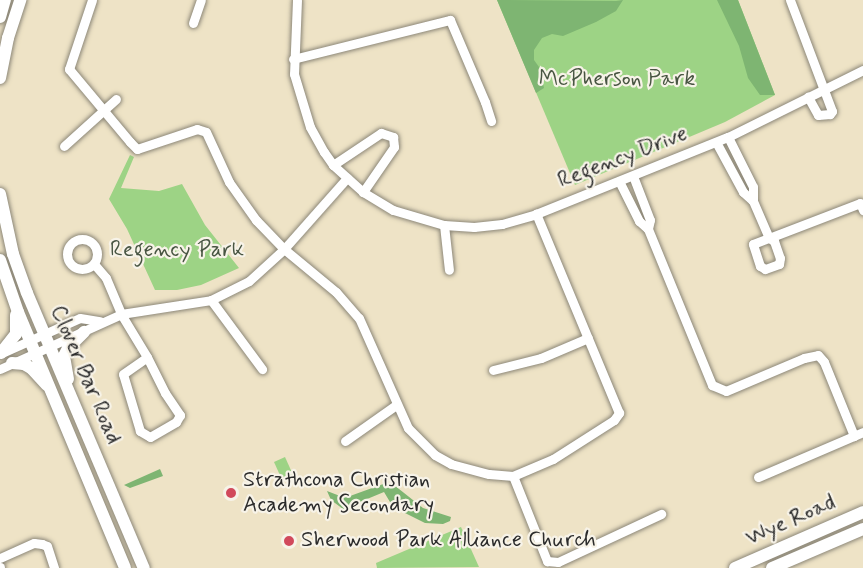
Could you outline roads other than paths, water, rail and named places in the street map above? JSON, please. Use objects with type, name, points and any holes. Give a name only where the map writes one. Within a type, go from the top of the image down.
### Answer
[{"type":"main road","points":[[0,17],[5,0]]},
{"type":"main road","points":[[0,78],[8,38],[20,0]]},
{"type":"main road","name":"Clover Bar Road","points":[[0,194],[13,254],[44,333],[144,568]]},
{"type":"main road","name":"Clover Bar Road","points":[[0,260],[125,568]]},
{"type":"main road","points":[[1,354],[16,334],[18,325],[8,282]]},
{"type":"main road","points":[[72,398],[64,356],[68,348],[84,332]]},
{"type":"main road","points":[[12,363],[24,364],[31,368],[54,394]]},
{"type":"main road","name":"Wye Road","points":[[735,568],[863,512]]},
{"type":"main road","name":"Wye Road","points":[[772,568],[863,529]]},
{"type":"street","points":[[92,0],[69,69],[137,149],[196,129],[206,132],[229,182],[241,201],[284,249],[336,292],[359,318],[408,428],[435,455],[451,464],[513,476],[553,459],[618,417],[618,409],[536,214]]},
{"type":"street","points":[[194,23],[201,0]]},
{"type":"street","name":"Regency Drive","points":[[297,0],[293,58],[302,105],[310,127],[333,165],[363,192],[393,210],[444,225],[474,227],[502,224],[536,214],[728,137],[863,70]]},
{"type":"street","points":[[790,0],[832,108],[830,114],[818,115],[808,97]]},
{"type":"street","points":[[293,58],[450,20],[486,102],[491,121]]},
{"type":"street","points":[[64,146],[116,99]]},
{"type":"street","points":[[333,165],[381,133],[393,136],[394,147],[363,192]]},
{"type":"street","points":[[728,137],[753,187],[753,201],[769,238],[860,203],[863,210]]},
{"type":"street","points":[[716,142],[742,192],[753,201]]},
{"type":"street","points":[[633,176],[650,220],[648,229]]},
{"type":"street","points":[[0,369],[84,332],[100,321],[121,314],[211,300],[249,281],[284,249],[347,178]]},
{"type":"street","points":[[620,181],[639,221],[648,229],[712,385],[726,391],[804,358],[818,355],[824,362],[858,434],[758,477]]},
{"type":"street","points":[[444,225],[449,270]]},
{"type":"street","points":[[94,264],[106,278],[121,314],[147,357],[180,418],[150,437],[140,431],[123,374],[147,357]]},
{"type":"street","points":[[211,300],[262,369]]},
{"type":"street","points":[[1,354],[80,318],[100,321]]},
{"type":"street","points":[[493,370],[541,358],[588,338]]},
{"type":"street","points":[[345,441],[396,405]]},
{"type":"street","points":[[513,476],[547,561],[558,562],[661,514]]},
{"type":"street","points":[[0,558],[34,543],[42,544],[47,546],[54,568]]},
{"type":"place","name":"Strathcona Christian Academy Secondary","points":[[231,493]]},
{"type":"place","name":"Sherwood Park Alliance Church","points":[[289,541]]},
{"type":"park label","name":"McPherson Park","points":[[617,80]]},
{"type":"park label","name":"Regency Park","points":[[177,251]]}]
